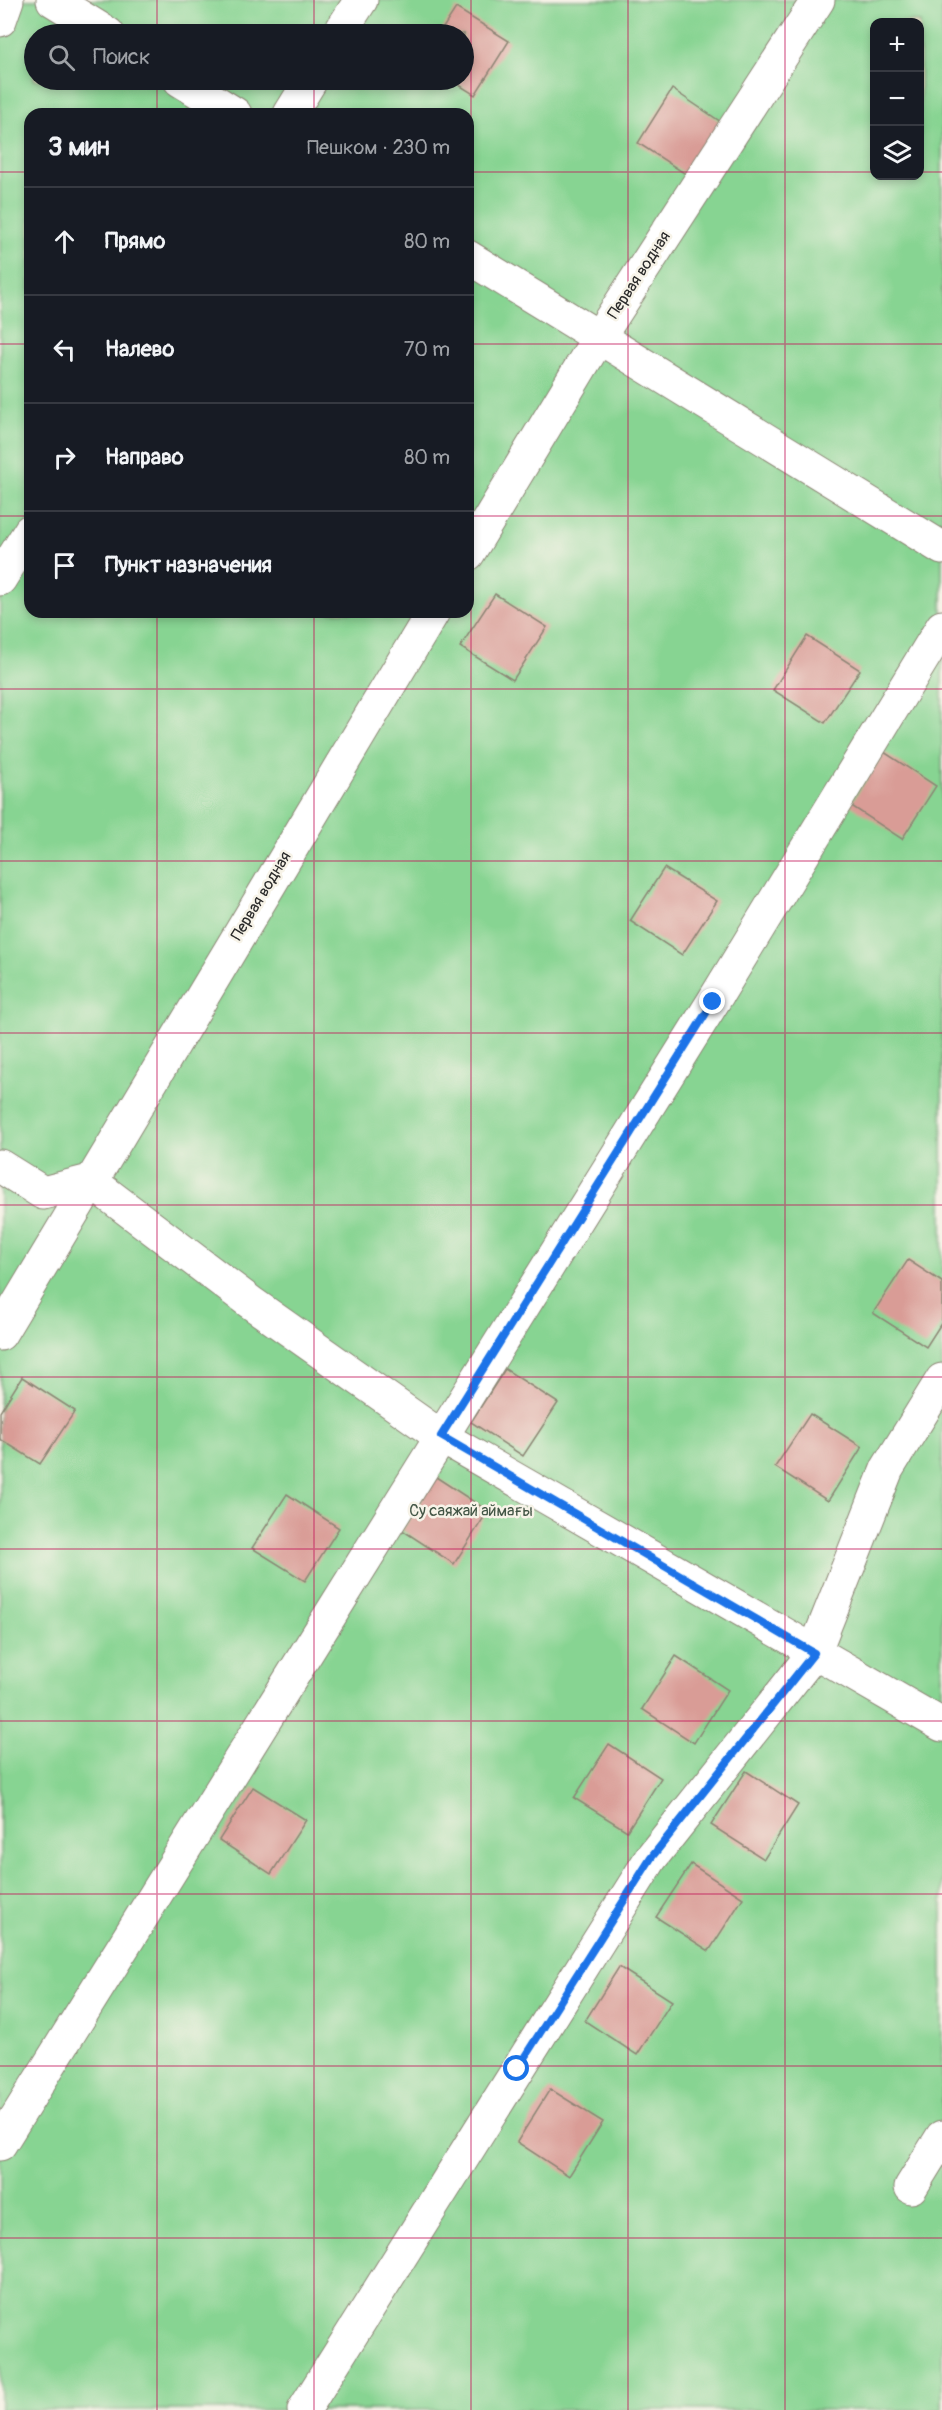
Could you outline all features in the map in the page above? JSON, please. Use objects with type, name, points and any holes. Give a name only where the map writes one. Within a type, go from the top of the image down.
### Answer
[{"type":"street","points":[[0,20],[7,0]]},
{"type":"street","points":[[53,0],[92,24]]},
{"type":"street","points":[[345,24],[361,0]]},
{"type":"street","name":"Первая водная","points":[[474,544],[599,337],[818,0]]},
{"type":"street","points":[[196,90],[225,108]]},
{"type":"street","points":[[294,108],[305,90]]},
{"type":"street","points":[[474,261],[942,548]]},
{"type":"street","points":[[0,579],[24,541]]},
{"type":"street","name":"Первая водная","points":[[0,1334],[429,618]]},
{"type":"street","points":[[0,2144],[719,992],[942,627]]},
{"type":"street","points":[[0,1166],[43,1193],[90,1181],[250,1302],[441,1436],[942,1725]]},
{"type":"street","points":[[304,2410],[651,1858],[814,1653],[887,1469],[942,1380]]},
{"type":"street","points":[[911,2187],[942,2136]]},
{"type":"green space","name":"Су саяжай аймағы","points":[[0,0],[942,0],[942,2410],[0,2410]]},
{"type":"building","points":[[456,8],[509,41],[475,95],[467,90],[474,90],[474,24],[446,24]]},
{"type":"building","points":[[672,89],[724,124],[690,177],[638,143]]},
{"type":"building","points":[[495,594],[547,627],[513,680],[460,647]]},
{"type":"building","points":[[807,636],[860,670],[825,723],[773,690]]},
{"type":"building","points":[[884,752],[936,786],[902,839],[850,805]]},
{"type":"building","points":[[664,868],[717,901],[682,955],[630,921]]},
{"type":"building","points":[[908,1260],[942,1282],[942,1322],[926,1347],[873,1313]]},
{"type":"building","points":[[505,1369],[558,1403],[523,1456],[471,1422]]},
{"type":"building","points":[[22,1377],[75,1411],[40,1464],[0,1439],[0,1412]]},
{"type":"building","points":[[810,1414],[862,1447],[828,1501],[775,1467]]},
{"type":"building","points":[[436,1477],[488,1511],[454,1564],[402,1530]]},
{"type":"building","points":[[287,1494],[339,1528],[305,1581],[252,1548]]},
{"type":"building","points":[[676,1656],[728,1690],[694,1743],[642,1709]]},
{"type":"building","points":[[609,1744],[661,1778],[627,1831],[574,1798]]},
{"type":"building","points":[[746,1771],[798,1805],[764,1859],[711,1825]]},
{"type":"building","points":[[253,1787],[306,1820],[271,1874],[219,1840]]},
{"type":"building","points":[[691,1864],[743,1898],[709,1951],[656,1917]]},
{"type":"building","points":[[619,1967],[672,2001],[637,2055],[585,2021]]},
{"type":"building","points":[[550,2089],[603,2122],[569,2176],[517,2142]]},
{"type":"route","points":[[517,2069],[651,1858],[814,1653],[441,1436],[713,1002]]}]
